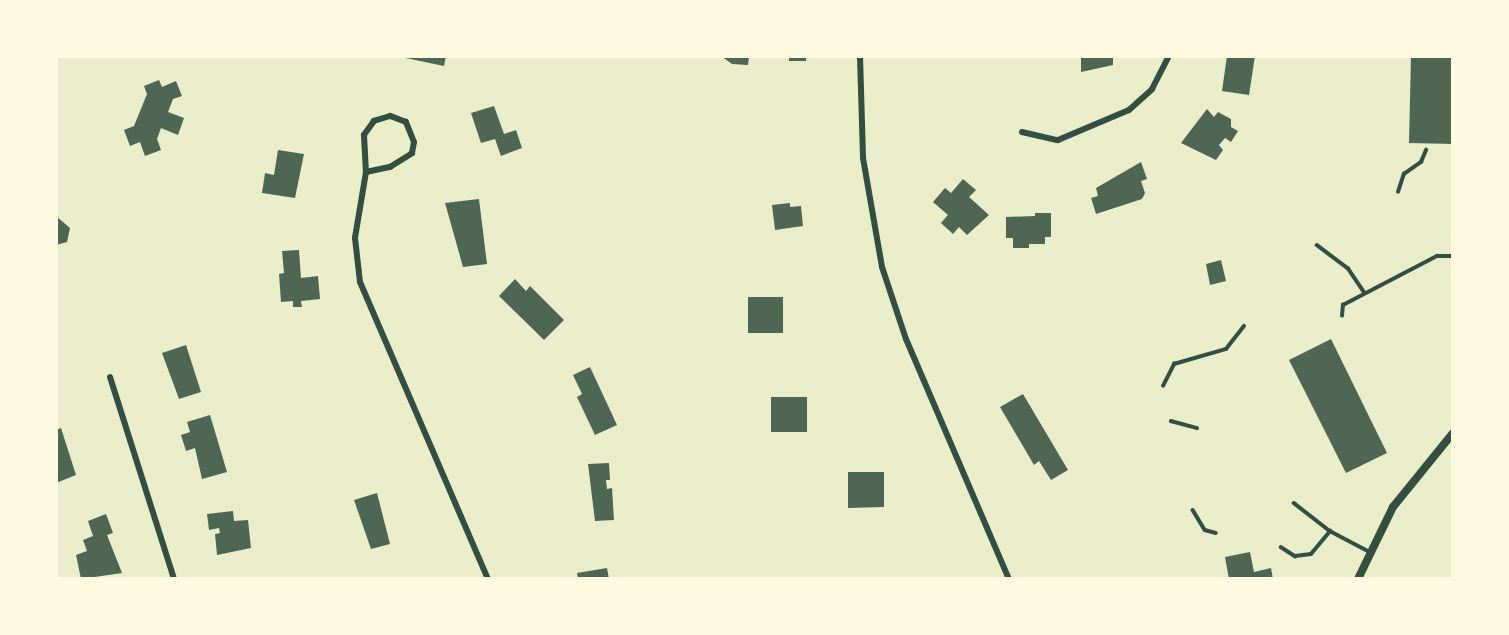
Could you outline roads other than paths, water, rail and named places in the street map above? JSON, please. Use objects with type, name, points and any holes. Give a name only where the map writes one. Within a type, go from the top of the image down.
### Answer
[{"type":"street","points":[[860,56],[863,158],[882,267],[905,339],[1009,579]]},
{"type":"street","points":[[1022,132],[1058,140],[1129,110],[1153,89],[1169,56]]},
{"type":"street","points":[[366,172],[390,167],[412,153],[414,142],[406,122],[390,116],[374,121],[364,135],[366,172],[356,219],[360,282],[488,579]]},
{"type":"street","points":[[110,377],[174,579]]},
{"type":"street","points":[[1358,579],[1368,551],[1409,484],[1453,432]]},
{"type":"lane","points":[[1398,192],[1404,174],[1421,162],[1426,150]]},
{"type":"lane","points":[[1317,245],[1348,268],[1365,293]]},
{"type":"lane","points":[[1342,316],[1343,305],[1365,293],[1437,256],[1453,256]]},
{"type":"lane","points":[[1163,386],[1174,363],[1226,349],[1244,326]]},
{"type":"lane","points":[[1171,421],[1197,428]]},
{"type":"lane","points":[[1294,503],[1330,531],[1368,551]]},
{"type":"lane","points":[[1193,510],[1205,530],[1216,533]]},
{"type":"lane","points":[[1281,547],[1295,556],[1311,554],[1330,531]]}]
